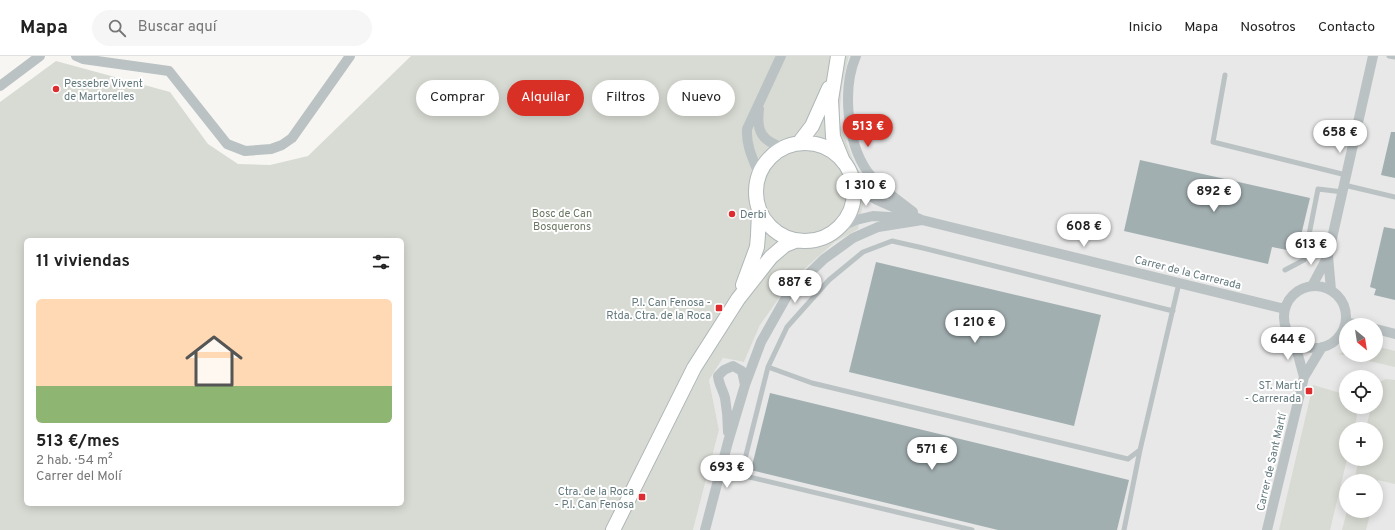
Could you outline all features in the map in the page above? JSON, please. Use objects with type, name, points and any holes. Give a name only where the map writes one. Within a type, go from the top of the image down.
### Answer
[{"type":"street","points":[[0,86],[40,56]]},
{"type":"street","points":[[76,56],[83,59],[169,71],[227,144],[245,151],[271,149],[282,145],[292,138],[350,56]]},
{"type":"street","points":[[759,174],[746,139],[747,130],[781,56]]},
{"type":"street","points":[[759,210],[769,226],[785,238],[795,241],[822,238],[840,227],[848,217],[854,201],[855,185],[833,137],[830,100],[838,56]]},
{"type":"street","points":[[856,56],[852,66],[848,102],[850,126],[858,152],[867,170],[881,187],[922,220]]},
{"type":"street","points":[[1312,286],[1328,256],[1373,56]]},
{"type":"street","points":[[799,143],[812,126],[834,76]]},
{"type":"street","points":[[759,105],[757,121],[763,136],[769,142],[784,148]]},
{"type":"street","points":[[738,298],[757,247],[759,210],[756,190],[759,174],[772,157],[784,148],[799,143],[824,147],[842,159]]},
{"type":"street","name":"Carrer de la Carrerada","points":[[855,185],[878,200],[922,220]]},
{"type":"street","name":"Carrer de la Carrerada","points":[[840,227],[856,220],[873,216],[922,220],[1285,309]]},
{"type":"street","points":[[705,530],[728,442],[745,385],[761,342],[788,294],[824,259],[853,238],[878,227],[922,220]]},
{"type":"street","points":[[613,530],[694,368],[738,298],[771,257],[785,245],[795,241]]},
{"type":"street","points":[[1328,256],[1331,290]]},
{"type":"street","points":[[1339,337],[1330,344],[1322,347],[1312,348],[1302,346],[1287,332],[1284,322],[1287,302],[1302,288],[1323,286],[1331,290],[1344,303],[1346,318]]},
{"type":"street","points":[[1383,331],[1395,334]]},
{"type":"street","name":"Carrer de Sant Martí","points":[[1294,340],[1304,377]]},
{"type":"street","name":"Carrer de Sant Martí","points":[[1267,530],[1304,377],[1322,347]]},
{"type":"street","points":[[728,442],[728,417],[725,396],[719,384],[718,376],[724,370],[733,366],[742,371],[745,385]]},
{"type":"lane","points":[[1388,56],[1395,57]]},
{"type":"lane","points":[[1225,75],[1212,142],[1344,184],[1395,197]]},
{"type":"lane","points":[[1285,270],[1304,260],[1318,189],[1344,184]]},
{"type":"lane","points":[[972,530],[741,475],[768,368],[786,327],[830,280],[863,252],[892,241],[1173,311]]},
{"type":"lane","points":[[1124,530],[1140,450],[1179,283]]},
{"type":"lane","points":[[768,368],[812,383],[1128,459],[1140,450]]},
{"type":"shaded area","points":[[849,56],[1395,56],[1395,530],[693,530],[719,430],[709,380],[723,358],[744,362],[760,325],[792,280],[835,242],[858,228],[867,185],[853,160],[839,121],[842,87]]},
{"type":"green space","name":"Bosc de Can Bosquerons","points":[[411,56],[849,56],[842,87],[839,121],[853,160],[867,185],[858,229],[835,242],[792,280],[760,325],[744,362],[723,358],[709,380],[719,430],[693,530],[0,530],[0,102],[56,61],[170,92],[208,144],[238,164],[270,165],[308,156]]},
{"type":"green space","points":[[1383,348],[1395,351],[1395,367],[1373,362],[1383,362]]},
{"type":"green space","points":[[1386,379],[1395,380],[1395,484],[1383,481],[1383,474],[1356,474],[1357,466],[1383,466],[1383,422],[1368,422],[1369,414],[1383,414],[1383,380]]},
{"type":"green space","points":[[1313,385],[1339,393],[1339,414],[1357,414],[1357,416],[1356,422],[1339,422],[1339,466],[1345,466],[1343,474],[1339,474],[1339,492],[1330,530],[1279,530]]},
{"type":"green space","points":[[1345,518],[1369,518],[1366,530],[1342,530]]},
{"type":"building","points":[[1391,132],[1395,132],[1395,178],[1381,175]]},
{"type":"building","points":[[1140,160],[1310,198],[1297,252],[1272,247],[1268,264],[1124,231]]},
{"type":"building","points":[[1384,227],[1395,229],[1395,300],[1374,295],[1376,289],[1370,287]]},
{"type":"building","points":[[876,262],[1101,315],[1074,426],[849,372]]},
{"type":"building","points":[[770,393],[1129,480],[1117,530],[998,530],[751,470]]},
{"type":"place","name":"Pessebre Vivent de Martorelles","points":[[56,89]]},
{"type":"place","name":"Derbi","points":[[732,214]]},
{"type":"place","name":"P.I. Can Fenosa - Rtda. Ctra. de la Roca","points":[[719,308]]},
{"type":"place","name":"ST. Martí - Carrerada","points":[[1309,391]]},
{"type":"place","name":"Ctra. de la Roca - P.I. Can Fenosa","points":[[642,497]]}]
